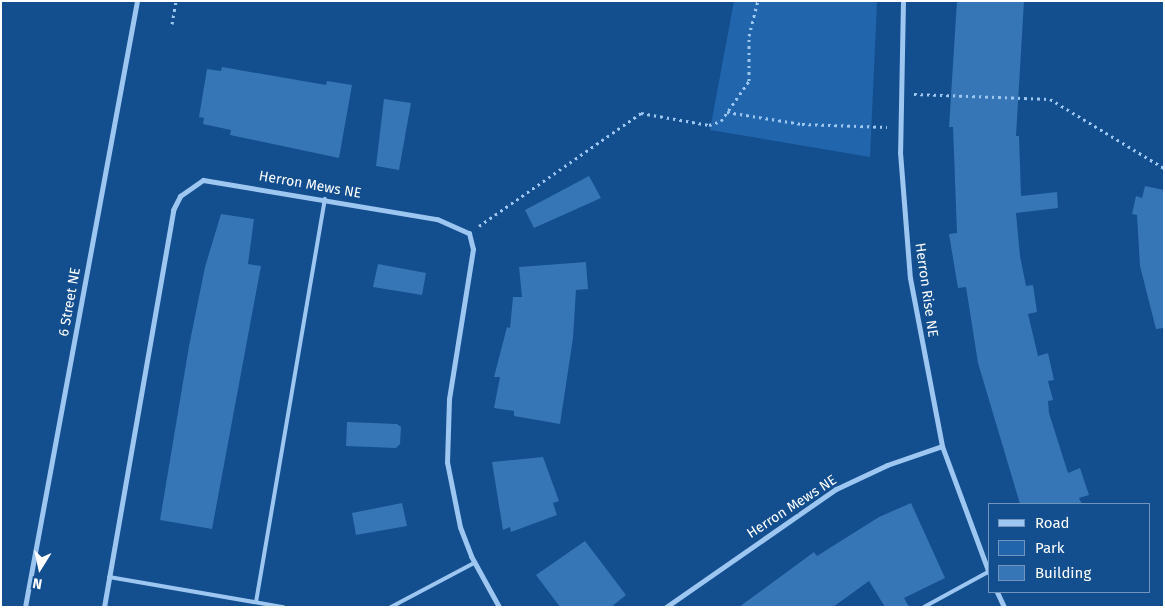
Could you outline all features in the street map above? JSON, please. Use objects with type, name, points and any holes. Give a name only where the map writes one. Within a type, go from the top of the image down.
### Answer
[{"type":"street","name":"6 Street NE","points":[[25,607],[137,1]]},
{"type":"street","name":"Herron Rise NE","points":[[903,1],[900,127],[910,278],[942,446],[988,570]]},
{"type":"street","name":"Herron Mews NE","points":[[104,607],[173,210],[180,196],[203,180],[213,180],[437,219],[469,234]]},
{"type":"street","points":[[469,234],[473,249],[446,426],[452,497],[474,563],[499,607]]},
{"type":"street","name":"Herron Mews NE","points":[[666,607],[836,489],[887,465],[942,446]]},
{"type":"street","points":[[997,593],[1004,607]]},
{"type":"lane","points":[[256,602],[325,199]]},
{"type":"lane","points":[[391,607],[474,563]]},
{"type":"lane","points":[[924,607],[988,574]]},
{"type":"lane","points":[[109,577],[283,607]]},
{"type":"path","points":[[172,24],[176,1]]},
{"type":"path","points":[[469,234],[641,113],[709,125],[721,121],[751,75],[749,36],[758,1]]},
{"type":"path","points":[[900,94],[1050,99],[1164,168]]},
{"type":"path","points":[[727,112],[802,124],[900,127]]},
{"type":"green space","points":[[734,1],[877,1],[870,157],[710,130]]},
{"type":"building","points":[[957,1],[1024,1],[1016,136],[1019,136],[1021,196],[1057,192],[1058,208],[1016,213],[1020,256],[1026,286],[1033,285],[1037,312],[1028,314],[1038,356],[1048,353],[1054,380],[1048,381],[1053,400],[1048,401],[1049,413],[1068,473],[1080,468],[1089,495],[1079,498],[1082,503],[1020,503],[978,363],[966,287],[958,288],[949,234],[957,233],[953,127],[949,127]]},
{"type":"building","points":[[222,67],[326,85],[327,81],[352,85],[339,158],[230,135],[231,130],[203,124],[204,118],[199,117],[207,69],[221,71]]},
{"type":"building","points":[[384,99],[411,103],[399,170],[376,166]]},
{"type":"building","points":[[589,176],[601,198],[534,228],[525,210]]},
{"type":"building","points":[[1145,186],[1164,190],[1164,328],[1156,329],[1140,266],[1137,215],[1132,214],[1136,196],[1142,198]]},
{"type":"building","points":[[221,214],[254,219],[248,264],[261,266],[212,529],[160,520],[189,346],[205,267]]},
{"type":"building","points":[[586,262],[588,289],[576,290],[573,338],[560,424],[514,416],[514,411],[494,408],[500,377],[494,377],[507,327],[510,328],[513,297],[522,297],[519,267]]},
{"type":"building","points":[[378,264],[426,273],[422,295],[373,287]]},
{"type":"building","points":[[347,422],[397,424],[401,427],[400,444],[396,448],[346,446]]},
{"type":"building","points":[[543,457],[559,501],[553,503],[557,515],[511,532],[510,527],[503,530],[492,462]]},
{"type":"building","points":[[402,503],[407,526],[356,535],[352,513]]},
{"type":"building","points":[[911,503],[945,578],[904,598],[909,607],[885,607],[869,581],[833,607],[739,607],[814,552],[817,556],[879,517]]},
{"type":"building","points":[[585,541],[626,595],[611,607],[560,607],[536,575]]}]
